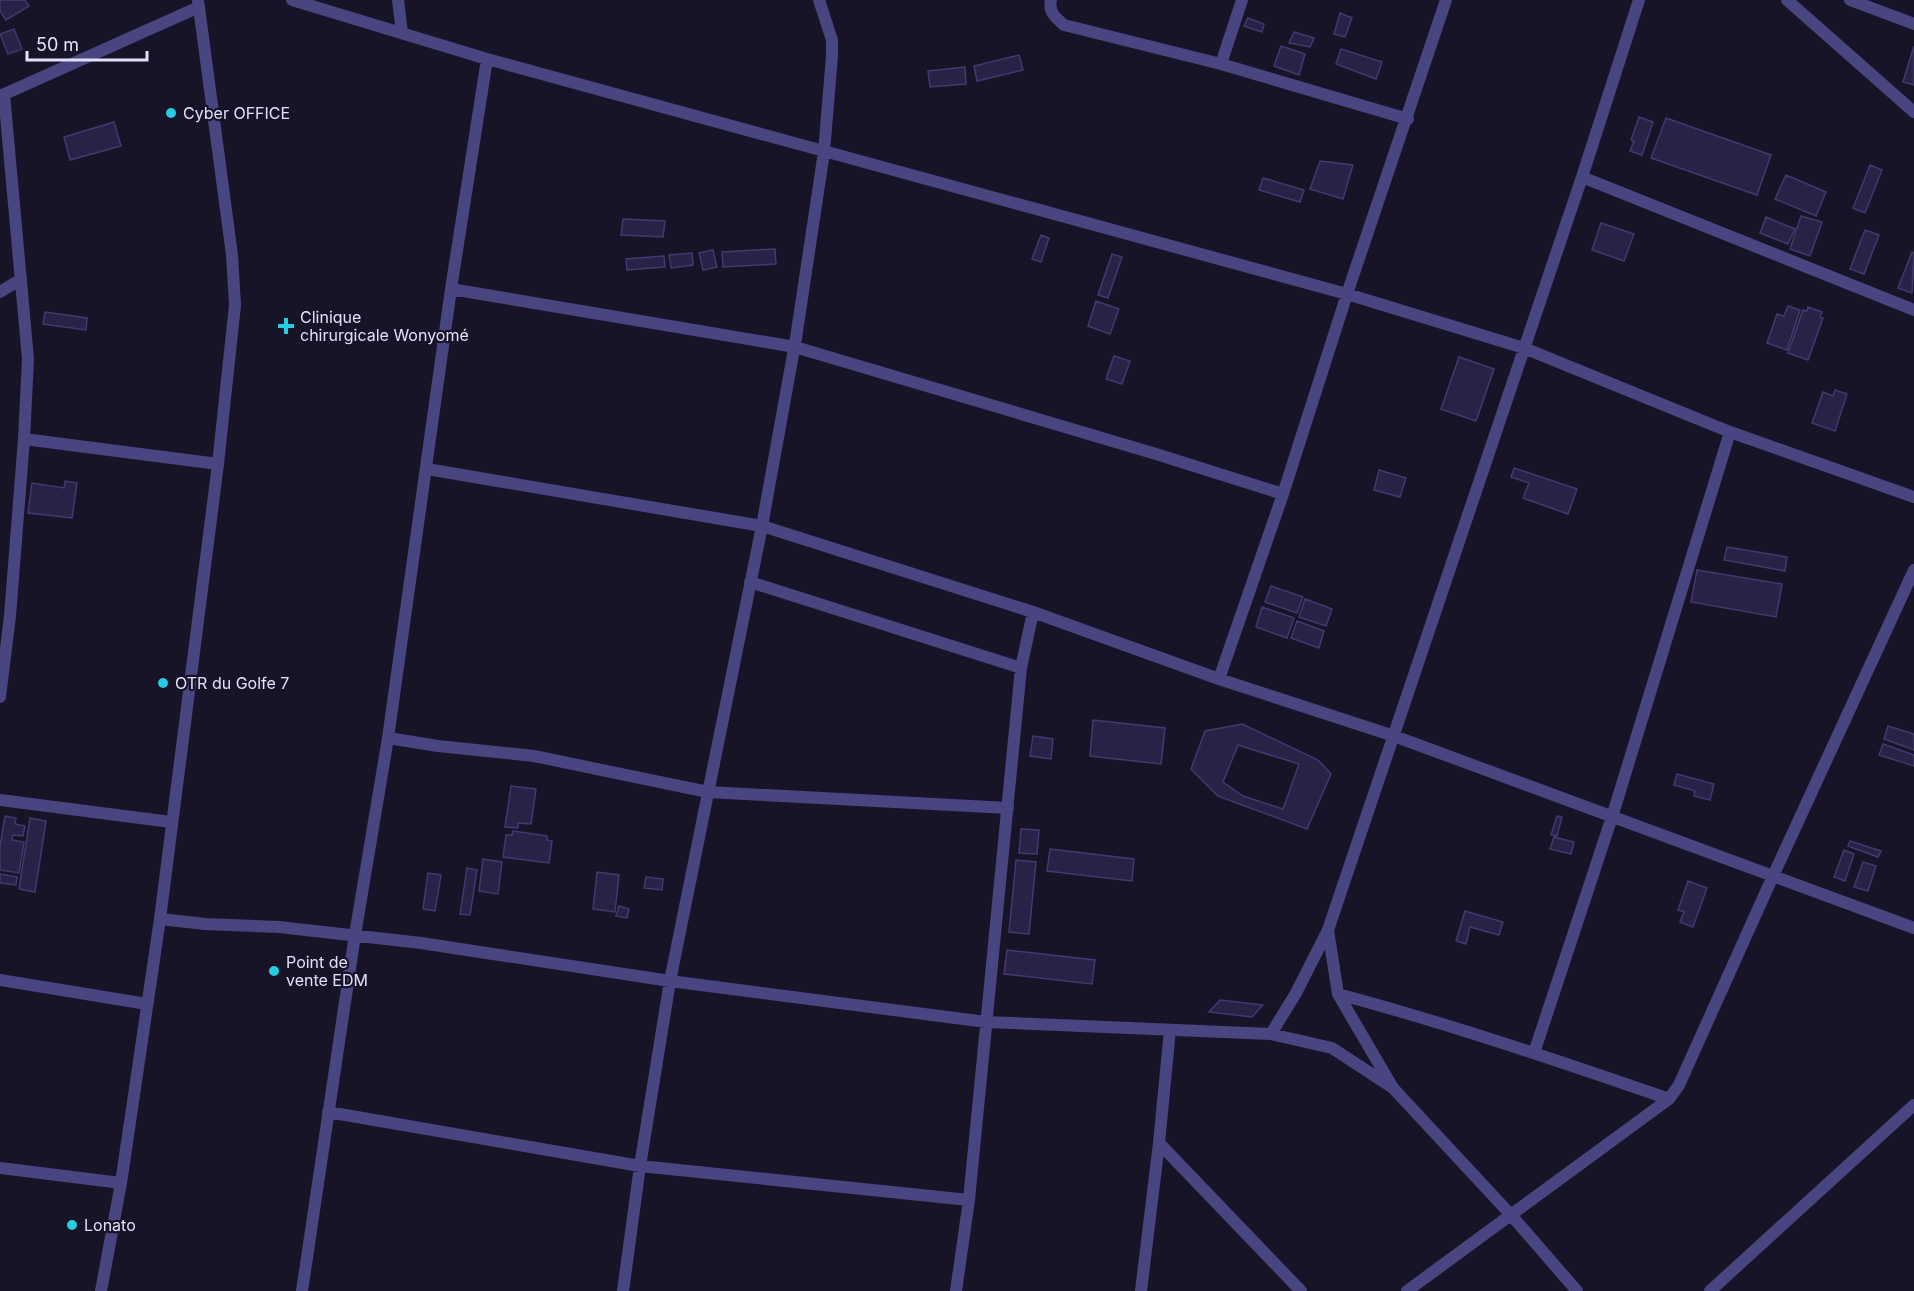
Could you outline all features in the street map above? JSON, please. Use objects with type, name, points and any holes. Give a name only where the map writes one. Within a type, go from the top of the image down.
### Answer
[{"type":"street","points":[[292,0],[487,59],[1347,294],[1524,348],[1730,432],[1914,497]]},
{"type":"street","points":[[398,0],[402,33]]},
{"type":"street","points":[[623,1291],[640,1166],[670,981],[762,526],[795,347],[824,152],[832,40],[819,0]]},
{"type":"street","points":[[1051,0],[1054,17],[1064,25],[1221,64],[1408,119]]},
{"type":"street","points":[[1221,64],[1242,0]]},
{"type":"street","points":[[1219,679],[1283,494],[1347,294],[1408,119],[1446,0]]},
{"type":"street","points":[[1271,1034],[1296,993],[1328,930],[1582,177],[1639,0]]},
{"type":"street","points":[[1787,0],[1914,112]]},
{"type":"street","points":[[1850,0],[1914,24]]},
{"type":"street","points":[[0,697],[5,615],[24,439],[28,359],[2,95],[199,3],[232,255],[235,306],[218,464],[159,919],[121,1183],[101,1291]]},
{"type":"street","points":[[302,1291],[327,1112],[388,738],[451,289],[487,59]]},
{"type":"street","points":[[1582,177],[1914,310]]},
{"type":"street","points":[[0,292],[21,279]]},
{"type":"street","points":[[451,289],[795,347],[1283,494]]},
{"type":"street","points":[[1534,1053],[1612,817],[1730,432]]},
{"type":"street","points":[[24,439],[218,464]]},
{"type":"street","points":[[427,469],[762,526],[1033,612],[1219,679],[1394,736],[1914,928]]},
{"type":"street","points":[[1407,1291],[1669,1099],[1679,1085],[1914,570]]},
{"type":"street","points":[[750,582],[1021,668]]},
{"type":"street","points":[[956,1291],[969,1200],[1021,668],[1033,612]]},
{"type":"street","points":[[388,738],[438,746],[534,756],[708,792],[1008,808]]},
{"type":"street","points":[[0,800],[171,822]]},
{"type":"street","points":[[159,919],[205,924],[279,927],[421,942],[670,981],[986,1022],[1271,1034],[1332,1048],[1393,1088]]},
{"type":"street","points":[[1328,930],[1338,994],[1393,1088],[1511,1215],[1577,1291]]},
{"type":"street","points":[[0,980],[147,1004]]},
{"type":"street","points":[[1338,994],[1534,1053],[1669,1099]]},
{"type":"street","points":[[1140,1291],[1159,1143],[1170,1029]]},
{"type":"street","points":[[1710,1291],[1914,1105]]},
{"type":"street","points":[[327,1112],[640,1166],[969,1200]]},
{"type":"street","points":[[1159,1143],[1301,1291]]},
{"type":"street","points":[[0,1168],[121,1183]]},
{"type":"building","points":[[0,0],[25,0],[29,6],[6,20],[0,11]]},
{"type":"building","points":[[1340,13],[1352,18],[1345,37],[1334,34]]},
{"type":"building","points":[[1248,18],[1264,24],[1262,32],[1244,26]]},
{"type":"building","points":[[14,29],[22,49],[8,54],[0,34]]},
{"type":"building","points":[[1294,32],[1314,38],[1310,47],[1289,43]]},
{"type":"building","points":[[1281,46],[1305,54],[1299,75],[1274,66]]},
{"type":"building","points":[[1914,46],[1914,85],[1903,82]]},
{"type":"building","points":[[1341,49],[1382,62],[1376,79],[1336,64]]},
{"type":"building","points":[[1019,55],[1023,70],[977,81],[974,66]]},
{"type":"building","points":[[965,67],[966,84],[930,87],[928,71]]},
{"type":"building","points":[[1639,117],[1653,122],[1642,155],[1630,151],[1634,141],[1631,140]]},
{"type":"building","points":[[1666,118],[1771,155],[1757,195],[1651,158]]},
{"type":"building","points":[[114,122],[121,146],[70,160],[64,137]]},
{"type":"building","points":[[1320,161],[1353,165],[1343,199],[1310,189]]},
{"type":"building","points":[[1870,165],[1882,170],[1865,213],[1853,208]]},
{"type":"building","points":[[1786,175],[1826,192],[1816,216],[1775,199]]},
{"type":"building","points":[[1263,178],[1304,190],[1300,202],[1259,190]]},
{"type":"building","points":[[1801,216],[1822,222],[1810,256],[1790,249]]},
{"type":"building","points":[[1766,217],[1795,229],[1788,244],[1760,233]]},
{"type":"building","points":[[623,219],[665,221],[663,237],[621,235]]},
{"type":"building","points":[[1601,223],[1634,234],[1624,261],[1592,250]]},
{"type":"building","points":[[1865,230],[1879,235],[1864,274],[1850,269]]},
{"type":"building","points":[[1041,235],[1049,238],[1041,262],[1032,259]]},
{"type":"building","points":[[775,249],[776,264],[723,267],[722,252]]},
{"type":"building","points":[[713,250],[717,267],[703,270],[699,253]]},
{"type":"building","points":[[1912,252],[1914,253],[1912,293],[1898,288]]},
{"type":"building","points":[[692,253],[693,265],[671,268],[669,255]]},
{"type":"building","points":[[1112,254],[1122,257],[1108,298],[1098,295]]},
{"type":"building","points":[[664,256],[665,267],[627,270],[626,259]]},
{"type":"building","points":[[1096,301],[1119,309],[1110,334],[1088,326]]},
{"type":"building","points":[[1788,306],[1800,310],[1787,350],[1767,343],[1777,314],[1784,316]]},
{"type":"building","points":[[1808,307],[1822,312],[1820,317],[1823,318],[1808,360],[1788,353],[1803,310],[1807,311]]},
{"type":"building","points":[[45,312],[87,318],[86,330],[43,324]]},
{"type":"building","points":[[1114,356],[1130,361],[1122,384],[1106,379]]},
{"type":"building","points":[[1459,357],[1494,369],[1476,421],[1441,409]]},
{"type":"building","points":[[1835,390],[1847,394],[1835,431],[1812,423],[1823,392],[1833,396]]},
{"type":"building","points":[[1514,468],[1577,489],[1568,514],[1523,498],[1529,483],[1511,477]]},
{"type":"building","points":[[1379,470],[1406,478],[1400,497],[1374,490]]},
{"type":"building","points":[[65,481],[77,483],[72,518],[28,513],[32,483],[64,488]]},
{"type":"building","points":[[1727,547],[1787,557],[1785,571],[1724,560]]},
{"type":"building","points":[[1697,570],[1782,584],[1776,617],[1691,602]]},
{"type":"building","points":[[1271,586],[1303,597],[1297,613],[1265,602]]},
{"type":"building","points":[[1305,599],[1332,609],[1326,626],[1299,617]]},
{"type":"building","points":[[1262,607],[1294,618],[1287,638],[1256,627]]},
{"type":"building","points":[[1297,621],[1324,631],[1319,648],[1291,638]]},
{"type":"building","points":[[1093,720],[1165,728],[1161,764],[1090,756]]},
{"type":"building","points":[[1242,724],[1318,760],[1331,774],[1307,829],[1218,796],[1191,769],[1205,731]],"holes":[[[1238,745],[1299,764],[1283,809],[1243,796],[1223,782]]]},
{"type":"building","points":[[1888,726],[1914,734],[1914,750],[1884,739]]},
{"type":"building","points":[[1033,736],[1053,739],[1051,759],[1030,756]]},
{"type":"building","points":[[1883,744],[1914,755],[1914,766],[1879,755]]},
{"type":"building","points":[[1677,774],[1714,784],[1710,800],[1694,796],[1695,791],[1674,785]]},
{"type":"building","points":[[511,786],[536,789],[531,824],[518,823],[518,828],[505,827]]},
{"type":"building","points":[[5,816],[16,818],[15,824],[25,826],[23,836],[13,835],[12,840],[24,842],[19,873],[0,870],[0,846]]},
{"type":"building","points":[[1557,816],[1562,817],[1557,836],[1551,835]]},
{"type":"building","points":[[30,818],[46,821],[35,892],[19,889]]},
{"type":"building","points":[[1021,829],[1039,830],[1037,854],[1019,853]]},
{"type":"building","points":[[513,831],[547,836],[547,840],[552,841],[549,863],[503,857],[506,835],[512,835]]},
{"type":"building","points":[[1554,837],[1574,842],[1571,854],[1550,849]]},
{"type":"building","points":[[1850,841],[1881,851],[1878,857],[1848,846]]},
{"type":"building","points":[[1050,849],[1134,859],[1132,881],[1047,871]]},
{"type":"building","points":[[1844,850],[1854,854],[1845,881],[1834,877]]},
{"type":"building","points":[[483,859],[502,862],[498,894],[479,891]]},
{"type":"building","points":[[1016,860],[1036,862],[1029,934],[1009,932]]},
{"type":"building","points":[[1863,862],[1876,866],[1868,891],[1854,887]]},
{"type":"building","points":[[467,868],[477,870],[470,915],[460,914]]},
{"type":"building","points":[[597,872],[619,875],[615,912],[593,909]]},
{"type":"building","points":[[428,873],[441,875],[435,911],[423,909]]},
{"type":"building","points":[[0,874],[17,877],[16,885],[0,883]]},
{"type":"building","points":[[646,877],[663,879],[662,890],[644,888]]},
{"type":"building","points":[[1688,881],[1707,888],[1693,927],[1680,922],[1684,912],[1678,910]]},
{"type":"building","points":[[619,906],[629,909],[627,918],[616,916]]},
{"type":"building","points":[[1465,911],[1503,922],[1499,935],[1470,927],[1466,944],[1456,941]]},
{"type":"building","points":[[1007,950],[1095,960],[1092,984],[1004,974]]},
{"type":"building","points":[[1220,1000],[1263,1005],[1252,1017],[1209,1012]]},
{"type":"place","name":"Cyber OFFICE","points":[[171,113]]},
{"type":"place","name":"Clinique chirurgicale Wonyomé","points":[[286,326]]},
{"type":"place","name":"OTR du Golfe 7","points":[[163,683]]},
{"type":"place","name":"Point de vente EDM","points":[[274,971]]},
{"type":"place","name":"Lonato","points":[[72,1225]]}]
